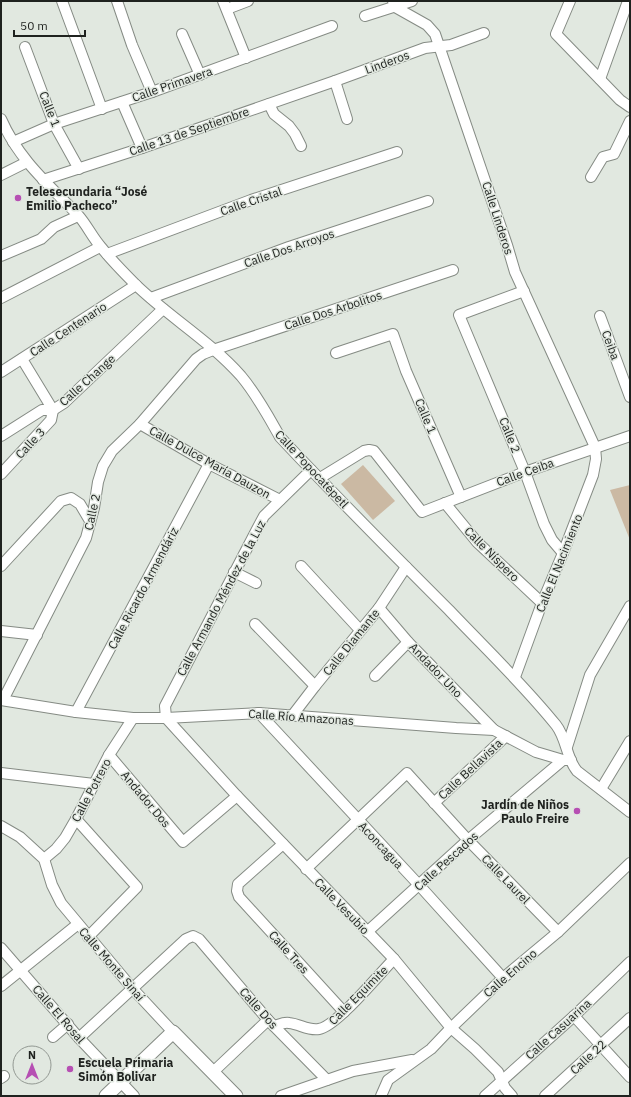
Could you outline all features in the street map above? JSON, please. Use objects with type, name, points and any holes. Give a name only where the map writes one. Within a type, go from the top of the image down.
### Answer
[{"type":"main road","name":"Calle Monte Sinaí","points":[[173,1032],[236,1096]]},
{"type":"main road","points":[[106,1096],[173,1032]]},
{"type":"street","points":[[62,1],[102,109]]},
{"type":"street","points":[[117,1],[132,45],[152,92]]},
{"type":"street","points":[[246,58],[225,5],[248,1]]},
{"type":"street","points":[[366,16],[394,4],[412,1]]},
{"type":"street","points":[[570,1],[556,34],[620,100],[630,107]]},
{"type":"street","points":[[600,79],[628,1]]},
{"type":"street","name":"Calle Linderos","points":[[394,4],[427,24],[435,34],[505,237],[515,272],[595,447]]},
{"type":"street","name":"Calle Primavera","points":[[13,142],[54,124],[152,92],[332,26]]},
{"type":"street","name":"Linderos","points":[[335,81],[425,48],[451,45],[484,33]]},
{"type":"street","points":[[182,34],[200,75]]},
{"type":"street","name":"Calle 1","points":[[25,47],[54,124],[79,168]]},
{"type":"street","points":[[335,81],[347,119]]},
{"type":"street","name":"Calle 13 de Septiembre","points":[[43,180],[142,148],[335,81]]},
{"type":"street","points":[[122,102],[142,148]]},
{"type":"street","points":[[268,104],[274,114],[289,126],[301,146]]},
{"type":"street","name":"Calle Popocatépetl","points":[[1,119],[13,142],[27,162],[78,216],[107,254],[136,285],[213,350],[240,375],[254,393],[280,437],[515,677],[557,726],[563,735],[567,747],[567,760],[577,771],[630,812]]},
{"type":"street","points":[[591,178],[602,157],[614,154],[630,121]]},
{"type":"street","name":"Calle Cristal","points":[[107,254],[251,200],[397,152]]},
{"type":"street","points":[[1,175],[27,162]]},
{"type":"street","name":"Calle Dos Arroyos","points":[[151,298],[289,247],[428,201]]},
{"type":"street","points":[[1,256],[41,239],[54,227],[78,216]]},
{"type":"street","points":[[1,298],[100,246]]},
{"type":"street","name":"Calle Dos Arbolitos","points":[[213,350],[453,270]]},
{"type":"street","name":"Calle Centenario","points":[[1,372],[136,285]]},
{"type":"street","name":"Calle 2","points":[[524,291],[460,315],[525,472],[544,524],[552,540],[564,553]]},
{"type":"street","name":"Calle Change","points":[[1,436],[42,410],[53,410],[64,403],[164,309]]},
{"type":"street","name":"Ceiba","points":[[600,316],[630,397]]},
{"type":"street","name":"Calle 1","points":[[336,353],[393,334],[406,371],[461,497]]},
{"type":"street","name":"Calle 2","points":[[2,700],[86,538],[94,508],[98,482],[112,451],[140,424],[196,359],[213,350]]},
{"type":"street","points":[[22,359],[53,410]]},
{"type":"street","name":"Calle 3","points":[[1,474],[51,420],[53,410]]},
{"type":"street","name":"Calle Dulce María Dauzon","points":[[140,424],[209,464],[280,500]]},
{"type":"street","name":"Calle Ceiba","points":[[320,478],[364,451],[374,451],[422,512],[525,472],[630,436]]},
{"type":"street","name":"Calle El Nacimiento","points":[[515,677],[542,603],[564,553],[594,475],[596,459],[595,447]]},
{"type":"street","name":"Calle Ricardo Armendáriz","points":[[76,712],[209,464]]},
{"type":"street","name":"Calle Armando Méndez de la Luz","points":[[166,718],[165,706],[264,516],[311,470]]},
{"type":"street","points":[[1,566],[62,501],[70,498],[80,504],[90,521]]},
{"type":"street","name":"Calle Níspero","points":[[445,503],[477,542],[542,603]]},
{"type":"street","points":[[301,566],[360,630]]},
{"type":"street","name":"Calle Diamante","points":[[292,716],[379,608],[406,567]]},
{"type":"street","points":[[234,572],[256,583]]},
{"type":"street","points":[[567,747],[590,675],[630,606]]},
{"type":"street","name":"Andador Uno","points":[[379,608],[408,642],[494,730]]},
{"type":"street","points":[[255,624],[315,686]]},
{"type":"street","points":[[1,631],[37,635]]},
{"type":"street","points":[[375,676],[408,642]]},
{"type":"street","name":"Calle Río Amazonas","points":[[2,700],[76,712],[133,718],[166,718],[259,713],[494,730],[536,752],[567,760]]},
{"type":"street","name":"Aconcagua","points":[[259,713],[503,978]]},
{"type":"street","name":"Calle Potrero","points":[[44,859],[56,849],[76,819],[109,755],[133,718]]},
{"type":"street","name":"Calle Vesubio","points":[[166,718],[306,869],[394,959],[451,1028],[498,1072],[505,1088],[512,1096]]},
{"type":"street","name":"Calle Bellavista","points":[[434,803],[506,736]]},
{"type":"street","points":[[601,789],[630,741]]},
{"type":"street","name":"Andador Dos","points":[[109,755],[183,842],[237,796]]},
{"type":"street","name":"Calle Pescados","points":[[367,932],[468,840],[567,760]]},
{"type":"street","points":[[1,773],[94,784]]},
{"type":"street","name":"Calle Laurel","points":[[357,819],[407,773],[468,840],[558,932]]},
{"type":"street","points":[[76,819],[137,887],[88,937]]},
{"type":"street","points":[[306,869],[357,819]]},
{"type":"street","points":[[1,826],[20,837],[44,859]]},
{"type":"street","name":"Calle Tres","points":[[283,844],[238,884],[237,891],[239,897],[344,1012]]},
{"type":"street","name":"Calle Monte Sinaí","points":[[44,859],[52,885],[61,904],[132,988],[173,1032]]},
{"type":"street","name":"Calle Encino","points":[[380,1096],[388,1080],[431,1049],[503,978],[558,932],[630,863]]},
{"type":"street","points":[[1,986],[78,924]]},
{"type":"street","name":"Calle Dos","points":[[132,988],[186,939],[193,936],[199,939],[271,1023],[327,1080]]},
{"type":"street","name":"Calle El Rosal","points":[[1,948],[79,1038],[134,1096]]},
{"type":"street","name":"Calle Equimite","points":[[271,1023],[288,1023],[310,1029],[319,1029],[328,1026],[344,1012],[394,959]]},
{"type":"street","name":"Calle Casuarina","points":[[485,1096],[574,1016],[630,962]]},
{"type":"street","points":[[79,1038],[132,988]]},
{"type":"street","points":[[574,1016],[630,1077]]},
{"type":"street","name":"Calle 22","points":[[545,1096],[630,1018]]},
{"type":"street","points":[[212,1073],[271,1023]]},
{"type":"street","points":[[53,1037],[68,1024]]},
{"type":"street","points":[[281,1096],[353,1071],[418,1059]]},
{"type":"street","points":[[384,1066],[388,1080]]},
{"type":"shaded area","points":[[363,465],[395,501],[373,520],[341,484]]},
{"type":"shaded area","points":[[630,485],[630,540],[610,490]]},
{"type":"place","name":"Telesecundaria “José Emilio Pacheco”","points":[[18,198]]},
{"type":"place","name":"Jardín de Niños Paulo Freire","points":[[577,811]]},
{"type":"place","name":"Escuela Primaria Simón Bolivar","points":[[70,1069]]}]
